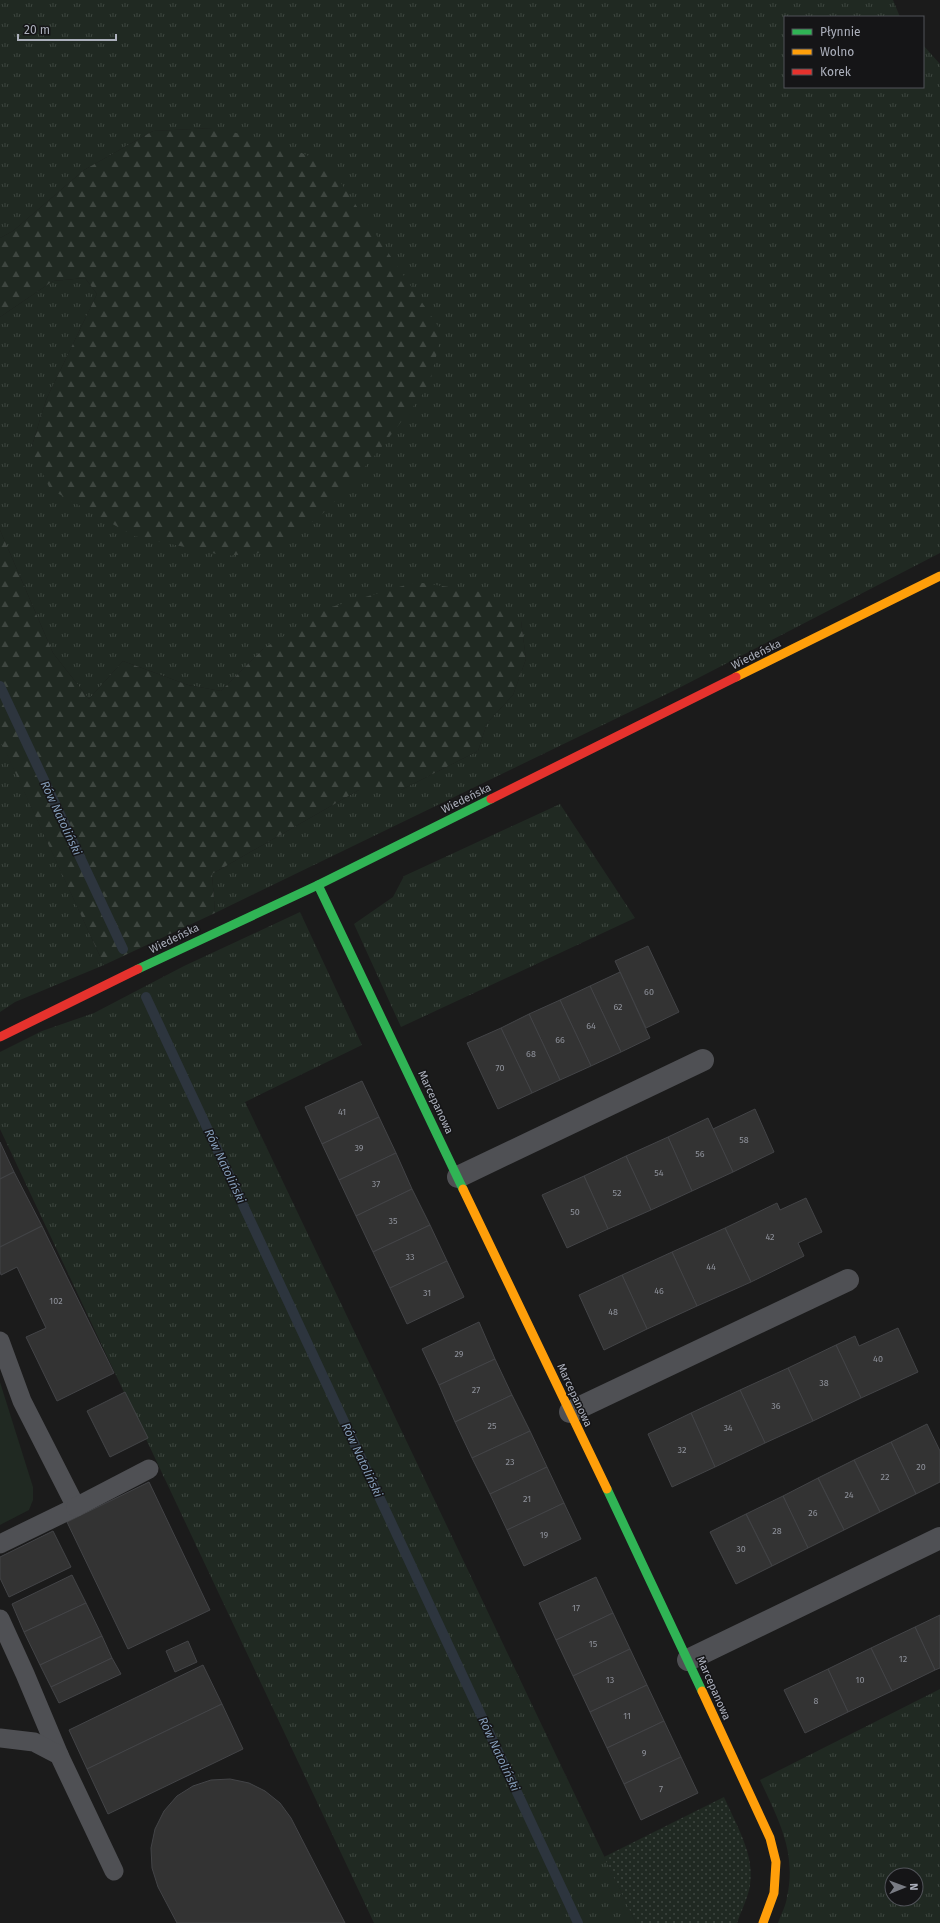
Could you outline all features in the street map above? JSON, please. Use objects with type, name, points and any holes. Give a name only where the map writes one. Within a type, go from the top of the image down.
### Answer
[{"type":"street","name":"Wiedeńska","points":[[0,1037],[191,943],[318,884],[940,576]]},
{"type":"street","name":"Marcepanowa","points":[[318,884],[688,1660],[770,1838],[776,1862],[774,1893],[763,1923]]},
{"type":"street","points":[[458,1177],[703,1060]]},
{"type":"street","points":[[570,1412],[848,1280]]},
{"type":"street","points":[[688,1660],[940,1538]]},
{"type":"lane","points":[[0,1341],[22,1401],[76,1507]]},
{"type":"lane","points":[[0,1544],[150,1469]]},
{"type":"lane","points":[[0,1619],[59,1755],[114,1871]]},
{"type":"lane","points":[[0,1738],[34,1742],[59,1755]]},
{"type":"green space","points":[[0,0],[893,0],[900,16],[784,16],[784,88],[924,88],[924,46],[940,64],[940,553],[675,690],[215,913],[212,874],[359,790],[401,790],[478,751],[487,723],[513,695],[526,659],[521,621],[263,649],[221,691],[188,685],[123,661],[89,699],[53,653],[0,530],[0,317],[53,281],[85,278],[97,294],[46,400],[31,449],[213,128],[153,131],[84,170],[13,231],[0,238]]},
{"type":"green space","points":[[213,128],[273,141],[328,164],[442,332],[429,386],[376,454],[328,509],[276,551],[226,556],[134,536],[50,489],[31,449],[46,400],[97,294],[85,278],[53,281],[0,317],[0,238],[13,231],[84,170],[153,131]]},
{"type":"green space","points":[[0,530],[53,653],[89,699],[123,661],[188,685],[221,691],[263,649],[328,608],[416,582],[488,593],[521,621],[526,659],[513,695],[487,723],[478,751],[401,790],[359,790],[212,874],[215,913],[104,965],[2,744],[0,744]]},
{"type":"green space","points":[[2,743],[104,965],[15,1002],[0,1012],[0,744]]},
{"type":"green space","points":[[560,804],[635,918],[401,1027],[354,924],[393,897],[404,876]]},
{"type":"green space","points":[[300,912],[362,1045],[245,1102],[636,1923],[374,1923],[0,1129],[0,1052],[42,1031],[94,1013],[184,966]]},
{"type":"green space","points":[[0,1382],[33,1487],[33,1500],[29,1510],[0,1525]]},
{"type":"green space","points":[[940,1689],[940,1923],[778,1923],[785,1907],[790,1865],[784,1836],[760,1780]]},
{"type":"green space","points":[[724,1797],[739,1829],[750,1862],[751,1873],[749,1890],[737,1923],[636,1923],[604,1857]]},
{"type":"building","points":[[648,946],[679,1012],[646,1028],[615,961]]},
{"type":"building","points":[[620,972],[650,1038],[621,1052],[590,986]]},
{"type":"building","points":[[590,986],[621,1052],[591,1066],[560,1000]]},
{"type":"building","points":[[560,1000],[591,1066],[560,1080],[529,1014]]},
{"type":"building","points":[[529,1014],[560,1080],[532,1093],[501,1028]]},
{"type":"building","points":[[501,1028],[532,1093],[498,1109],[467,1043]]},
{"type":"building","points":[[362,1081],[379,1117],[322,1144],[305,1107]]},
{"type":"building","points":[[755,1109],[774,1152],[733,1172],[713,1129]]},
{"type":"building","points":[[379,1117],[396,1153],[339,1180],[322,1144]]},
{"type":"building","points":[[708,1118],[733,1172],[692,1191],[668,1137]]},
{"type":"building","points":[[668,1137],[692,1191],[651,1210],[626,1156]]},
{"type":"building","points":[[0,1142],[14,1172],[0,1179]]},
{"type":"building","points":[[396,1153],[412,1189],[356,1216],[339,1180]]},
{"type":"building","points":[[626,1156],[651,1210],[608,1229],[584,1176]]},
{"type":"building","points":[[14,1172],[42,1226],[0,1247],[0,1179]]},
{"type":"building","points":[[584,1176],[608,1229],[567,1248],[542,1195]]},
{"type":"building","points":[[412,1189],[430,1225],[373,1252],[356,1216]]},
{"type":"building","points":[[806,1198],[822,1232],[798,1243],[804,1256],[751,1282],[725,1228],[777,1203],[780,1210]]},
{"type":"building","points":[[430,1225],[447,1261],[390,1288],[373,1252]]},
{"type":"building","points":[[42,1226],[114,1373],[57,1401],[26,1337],[46,1328],[17,1267],[1,1275],[0,1271],[0,1247]]},
{"type":"building","points":[[725,1228],[751,1282],[697,1306],[672,1252]]},
{"type":"building","points":[[672,1252],[697,1306],[647,1329],[622,1275]]},
{"type":"building","points":[[447,1261],[464,1297],[407,1324],[390,1288]]},
{"type":"building","points":[[622,1275],[647,1329],[604,1350],[579,1295]]},
{"type":"building","points":[[479,1322],[495,1359],[439,1385],[422,1349]]},
{"type":"building","points":[[898,1328],[918,1372],[861,1398],[836,1345],[855,1336],[859,1346]]},
{"type":"building","points":[[836,1345],[861,1398],[813,1421],[788,1368]]},
{"type":"building","points":[[495,1359],[512,1395],[455,1422],[439,1385]]},
{"type":"building","points":[[788,1368],[813,1421],[765,1443],[740,1390]]},
{"type":"building","points":[[740,1390],[765,1443],[715,1467],[691,1413]]},
{"type":"building","points":[[125,1392],[148,1438],[110,1457],[87,1411]]},
{"type":"building","points":[[512,1395],[530,1431],[472,1458],[455,1422]]},
{"type":"building","points":[[691,1413],[715,1467],[672,1487],[648,1434]]},
{"type":"building","points":[[927,1424],[940,1451],[940,1482],[916,1494],[891,1442]]},
{"type":"building","points":[[530,1431],[547,1467],[490,1494],[472,1458]]},
{"type":"building","points":[[891,1442],[916,1494],[880,1512],[854,1460]]},
{"type":"building","points":[[854,1460],[880,1512],[844,1530],[818,1478]]},
{"type":"building","points":[[547,1467],[564,1503],[507,1530],[490,1494]]},
{"type":"building","points":[[818,1478],[844,1530],[808,1548],[783,1496]]},
{"type":"building","points":[[149,1482],[210,1610],[128,1649],[67,1522]]},
{"type":"building","points":[[783,1496],[808,1548],[772,1566],[746,1514]]},
{"type":"building","points":[[564,1503],[581,1539],[524,1566],[507,1530]]},
{"type":"building","points":[[746,1514],[772,1566],[736,1584],[710,1532]]},
{"type":"building","points":[[53,1531],[71,1567],[9,1597],[0,1578],[0,1557]]},
{"type":"building","points":[[72,1575],[86,1603],[24,1632],[12,1604]]},
{"type":"building","points":[[596,1577],[613,1613],[556,1640],[539,1603]]},
{"type":"building","points":[[86,1603],[102,1636],[40,1665],[24,1632]]},
{"type":"building","points":[[613,1613],[630,1649],[573,1676],[556,1640]]},
{"type":"building","points":[[940,1615],[940,1668],[935,1670],[915,1627]]},
{"type":"building","points":[[915,1627],[935,1670],[892,1691],[871,1648]]},
{"type":"building","points":[[102,1636],[112,1658],[51,1687],[40,1665]]},
{"type":"building","points":[[188,1641],[197,1662],[175,1672],[166,1651]]},
{"type":"building","points":[[871,1648],[892,1691],[848,1712],[828,1669]]},
{"type":"building","points":[[630,1649],[647,1685],[590,1712],[573,1676]]},
{"type":"building","points":[[112,1658],[121,1674],[59,1703],[51,1687]]},
{"type":"building","points":[[203,1665],[222,1704],[87,1769],[69,1730]]},
{"type":"building","points":[[828,1669],[848,1712],[805,1733],[784,1690]]},
{"type":"building","points":[[647,1685],[664,1721],[607,1748],[590,1712]]},
{"type":"building","points":[[222,1704],[243,1749],[108,1814],[87,1769]]},
{"type":"building","points":[[664,1721],[681,1757],[624,1784],[607,1748]]},
{"type":"building","points":[[681,1757],[698,1793],[641,1820],[624,1784]]},
{"type":"building","points":[[230,1779],[249,1783],[265,1791],[280,1803],[291,1818],[345,1923],[177,1923],[158,1887],[152,1868],[151,1848],[155,1829],[164,1811],[177,1796],[193,1786],[211,1780]]},
{"type":"waterway","name":"Rów Natoliński","points":[[0,686],[123,949]]},
{"type":"waterway","name":"Rów Natoliński","points":[[146,997],[578,1923]]},
{"type":"traffic: fast","points":[[138,969],[318,885],[491,799]]},
{"type":"traffic: fast","points":[[318,885],[463,1189]]},
{"type":"traffic: fast","points":[[607,1489],[702,1691]]},
{"type":"traffic: slow","points":[[736,677],[940,576]]},
{"type":"traffic: slow","points":[[463,1189],[607,1489]]},
{"type":"traffic: slow","points":[[702,1691],[770,1838],[776,1862],[774,1893],[763,1923]]},
{"type":"traffic: jam","points":[[491,799],[736,677]]},
{"type":"traffic: jam","points":[[0,1037],[138,969]]}]
